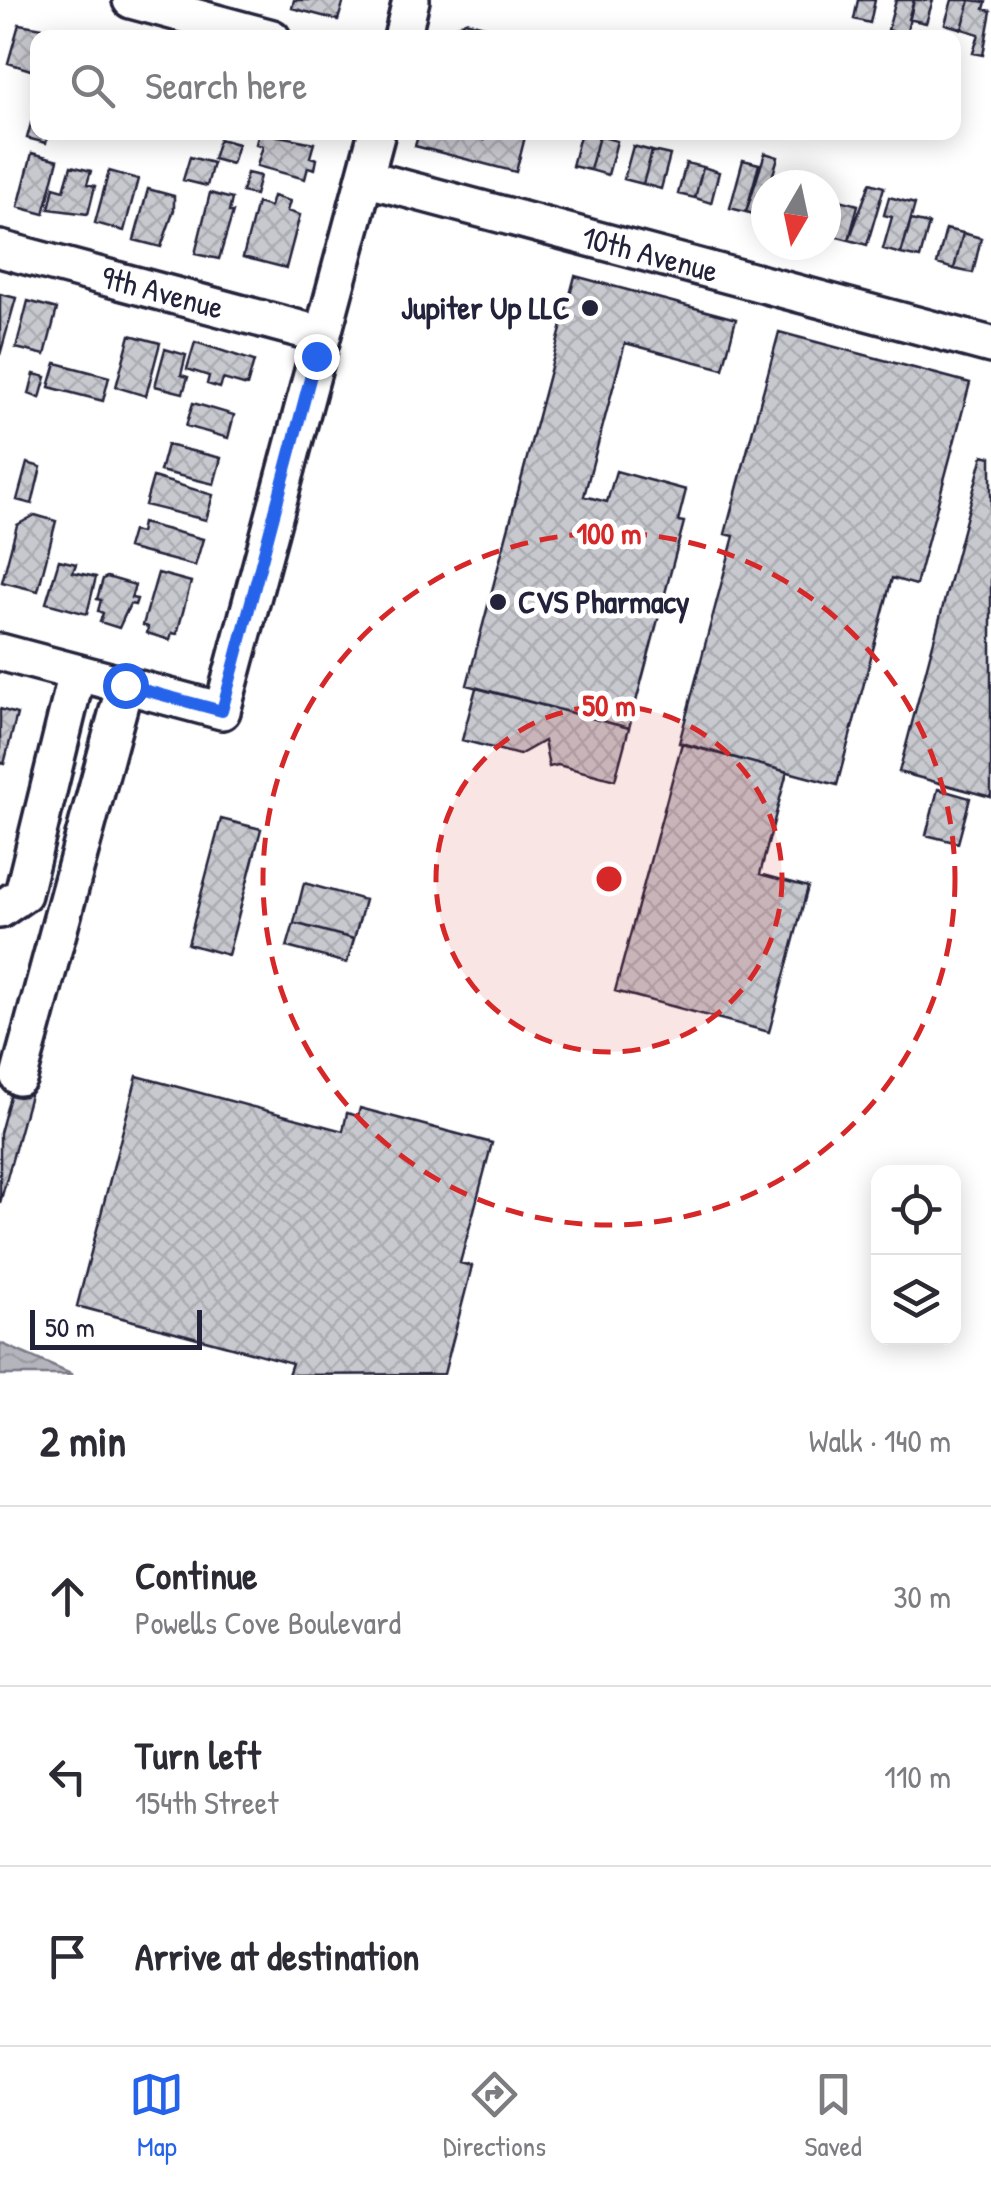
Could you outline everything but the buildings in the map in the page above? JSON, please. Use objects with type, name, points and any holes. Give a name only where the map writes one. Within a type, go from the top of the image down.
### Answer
[{"type":"street","points":[[132,0],[243,30]]},
{"type":"street","points":[[404,30],[412,0]]},
{"type":"street","points":[[0,652],[222,711],[374,140]]},
{"type":"street","name":"10th Avenue","points":[[364,178],[991,345]]},
{"type":"street","name":"9th Avenue","points":[[0,248],[322,335]]},
{"type":"street","points":[[0,910],[23,894],[77,672]]},
{"type":"street","points":[[19,1078],[125,685]]},
{"type":"water","points":[[0,1343],[73,1375],[0,1375]]},
{"type":"place","name":"Jupiter Up LLC","points":[[590,308]]},
{"type":"place","name":"CVS Pharmacy","points":[[498,602]]},
{"type":"route","points":[[125,685],[222,711],[316,356]]}]
